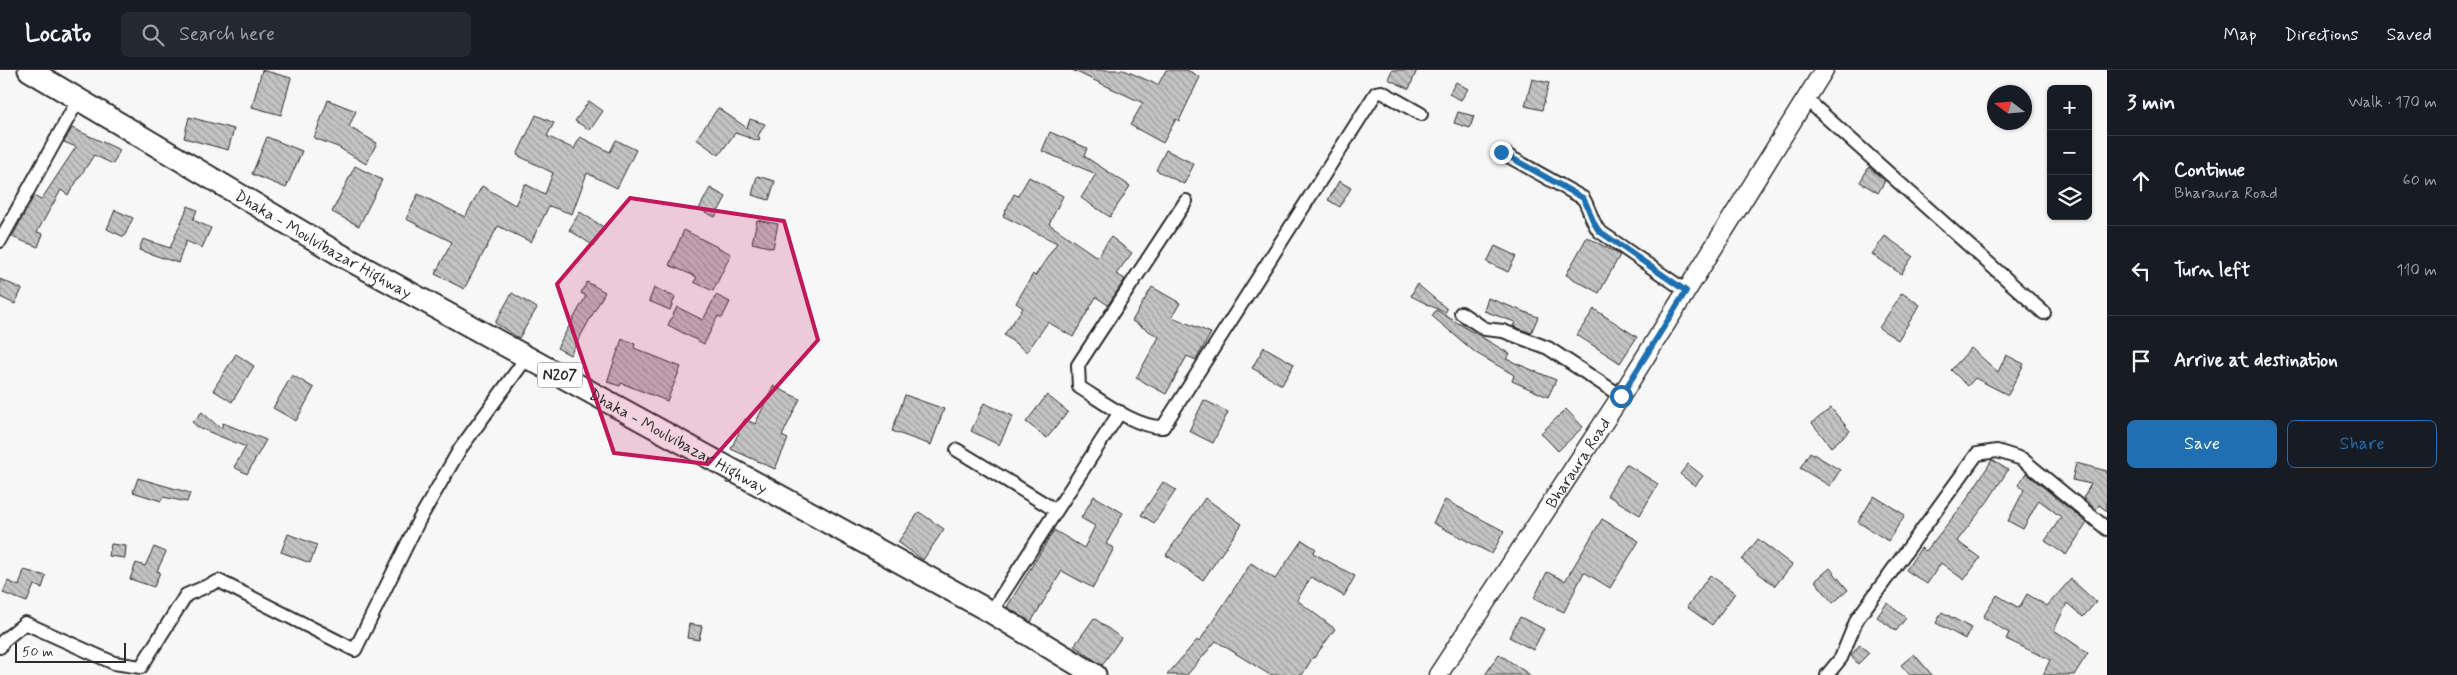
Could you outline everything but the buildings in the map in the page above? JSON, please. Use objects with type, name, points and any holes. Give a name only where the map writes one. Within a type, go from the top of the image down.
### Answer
[{"type":"highway","name":"Dhaka - Moulvibazar Highway","points":[[29,70],[339,254],[990,612],[1095,675]]},
{"type":"main road","name":"Bharaura Road","points":[[1438,675],[1621,396],[1824,70]]},
{"type":"street","points":[[1186,200],[1078,365],[1079,387],[1120,412],[1152,427],[1162,427],[1376,93],[1382,92],[1421,114]]},
{"type":"street","points":[[1806,99],[2044,313]]},
{"type":"street","points":[[0,241],[78,100]]},
{"type":"street","points":[[1501,152],[1583,198],[1599,231],[1686,291]]},
{"type":"street","points":[[1460,313],[1485,329],[1503,331],[1548,348],[1621,396]]},
{"type":"street","points":[[0,647],[3,641],[25,623],[114,663],[140,667],[186,595],[219,581],[356,650],[419,520],[460,449],[527,357]]},
{"type":"street","points":[[990,612],[1120,412]]},
{"type":"street","points":[[957,450],[1055,510]]},
{"type":"street","points":[[1827,675],[1841,658],[1857,618],[1977,454],[1997,451],[2022,459],[2107,529]]},
{"type":"highlighted area","points":[[630,198],[784,221],[818,340],[708,464],[614,453],[557,284]]},
{"type":"route","points":[[1501,152],[1583,198],[1599,231],[1686,291],[1621,396]]}]
